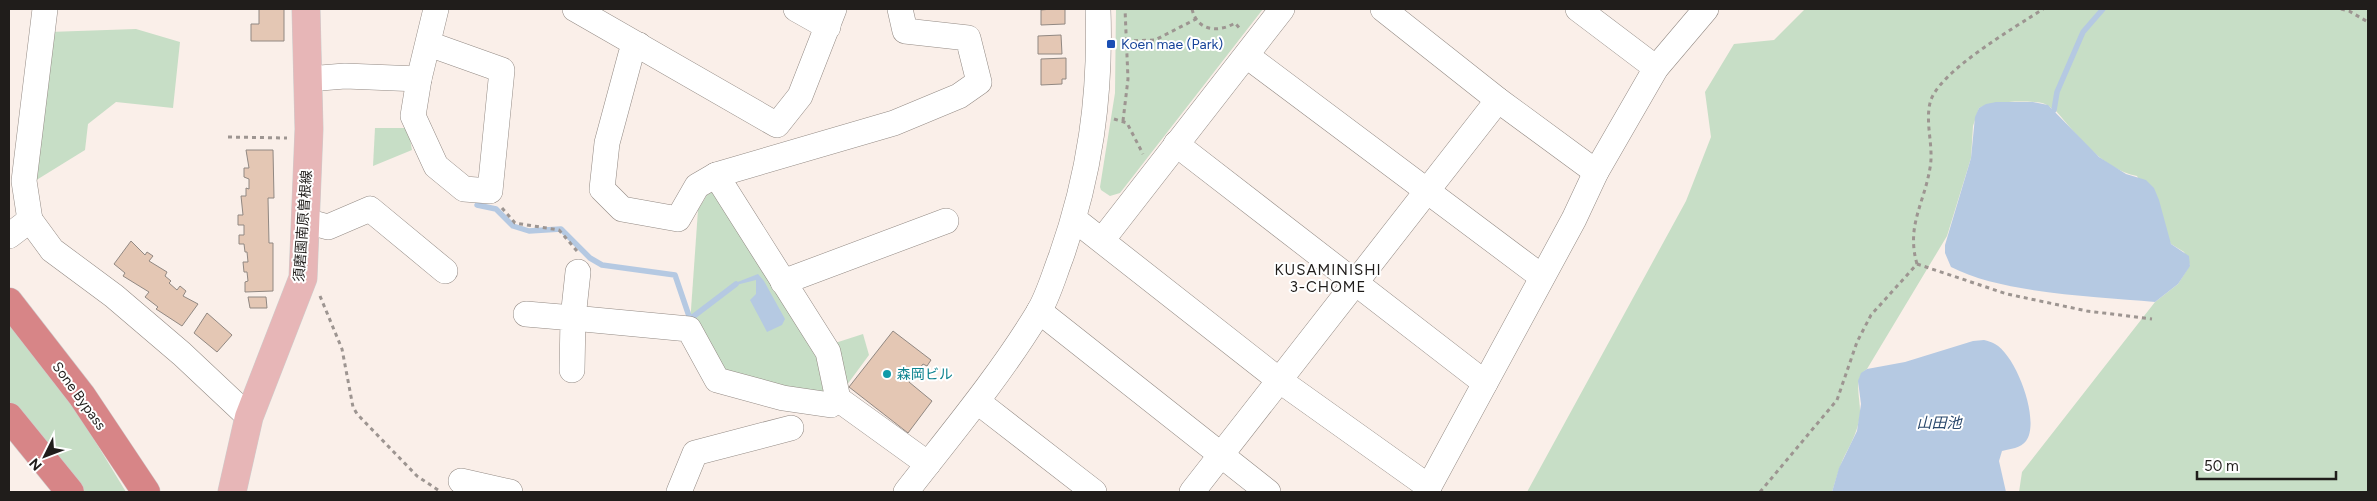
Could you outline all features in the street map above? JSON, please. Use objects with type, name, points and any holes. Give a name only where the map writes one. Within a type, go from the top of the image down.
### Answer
[{"type":"highway","name":"Sone Bypass","points":[[13,307],[82,396],[146,492]]},
{"type":"highway","points":[[9,417],[70,492]]},
{"type":"main road","name":"須磨園南原曽根線","points":[[232,492],[250,417],[303,278],[308,138],[306,9]]},
{"type":"street","points":[[45,9],[24,181],[30,220],[52,250],[114,296],[182,354],[250,417]]},
{"type":"street","points":[[429,44],[502,70],[490,191],[464,189],[436,166],[413,116],[419,79],[436,9]]},
{"type":"street","points":[[575,9],[777,125],[799,135],[812,148]]},
{"type":"street","points":[[777,125],[800,96],[831,18],[796,9]]},
{"type":"street","points":[[639,45],[631,54],[606,143],[602,189],[622,209],[678,219],[697,186],[716,175],[894,123],[959,96],[979,82],[968,38],[905,31],[900,9]]},
{"type":"street","points":[[909,491],[928,464],[978,402],[1039,311],[1074,219],[1092,140],[1100,63],[1098,9]]},
{"type":"street","points":[[1103,239],[1282,9]]},
{"type":"street","points":[[1383,9],[1498,100],[1596,172]]},
{"type":"street","points":[[1578,9],[1656,68]]},
{"type":"street","points":[[1074,219],[1103,239],[1169,294],[1279,380],[1428,489],[1574,219],[1596,172],[1656,68],[1706,9]]},
{"type":"street","points":[[1251,50],[1428,191],[1542,277]]},
{"type":"street","points":[[308,79],[345,76],[419,79]]},
{"type":"street","points":[[1192,492],[1498,100]]},
{"type":"street","points":[[1176,144],[1485,383]]},
{"type":"street","points":[[716,175],[828,352],[838,399],[928,464]]},
{"type":"street","points":[[306,221],[328,227],[370,208],[445,271]]},
{"type":"street","points":[[9,236],[30,220]]},
{"type":"street","points":[[783,282],[946,221]]},
{"type":"street","points":[[572,370],[573,318],[578,272]]},
{"type":"street","points":[[1039,311],[1268,492]]},
{"type":"street","points":[[526,314],[688,330],[717,380],[783,398],[830,404],[838,399]]},
{"type":"street","points":[[978,402],[1094,492]]},
{"type":"street","points":[[679,492],[695,453],[791,428]]},
{"type":"street","points":[[451,487],[510,492]]},
{"type":"path","points":[[1125,9],[1128,79],[1122,121],[1127,123],[1147,158]]},
{"type":"path","points":[[1192,9],[1196,19],[1203,27],[1217,30],[1235,23],[1246,37],[1251,50]]},
{"type":"path","points":[[1917,264],[1912,248],[1914,223],[1931,167],[1930,103],[1936,90],[1972,56],[2043,9]]},
{"type":"path","points":[[2341,9],[2349,11],[2368,22]]},
{"type":"path","points":[[1126,41],[1155,40],[1196,19]]},
{"type":"path","points":[[228,137],[308,138]]},
{"type":"path","points":[[490,191],[494,201],[515,222],[559,230]]},
{"type":"path","points":[[1917,264],[2007,294],[2087,311],[2152,319]]},
{"type":"path","points":[[1760,492],[1837,400],[1858,342],[1871,315],[1917,264]]},
{"type":"path","points":[[303,278],[318,291],[342,349],[353,407],[357,414],[411,471],[451,487]]},
{"type":"green space","points":[[1116,9],[1263,9],[1120,193],[1110,196],[1101,190],[1100,187],[1115,93]]},
{"type":"green space","points":[[1805,9],[2368,9],[2368,492],[2019,492],[2022,472],[2155,302],[2178,284],[2190,265],[2184,252],[2171,244],[2137,176],[2124,172],[2102,159],[2082,141],[2056,111],[2047,105],[2019,101],[1992,104],[1979,108],[1973,126],[1971,158],[1947,236],[1867,369],[1862,373],[1858,383],[1860,415],[1858,426],[1841,464],[1832,492],[1527,492],[1686,201],[1711,137],[1705,92],[1734,44],[1774,40]]},
{"type":"green space","points":[[136,29],[180,42],[173,108],[116,102],[88,124],[85,150],[30,184],[49,32]]},
{"type":"green space","points":[[375,128],[408,128],[412,150],[373,166]]},
{"type":"green space","points":[[716,190],[815,350],[825,399],[722,377],[690,324],[698,210],[707,195]]},
{"type":"green space","points":[[9,321],[72,403],[126,492],[85,492],[9,401]]},
{"type":"green space","points":[[863,334],[869,355],[841,393],[832,344]]},
{"type":"water","points":[[1996,102],[2033,102],[2048,105],[2099,157],[2126,174],[2146,180],[2154,188],[2171,244],[2189,256],[2190,266],[2178,284],[2155,302],[2023,288],[1972,276],[1951,267],[1945,253],[1945,245],[1971,158],[1975,117],[1979,108]]},
{"type":"water","points":[[758,274],[764,281],[785,319],[782,325],[767,332],[750,300],[756,294],[756,280],[736,285],[735,283]]},
{"type":"water","name":"山田池","points":[[1984,340],[1995,344],[2011,361],[2024,389],[2028,404],[2030,432],[2026,441],[2018,447],[2002,451],[1999,461],[2006,492],[1832,492],[1839,468],[1857,431],[1861,404],[1858,381],[1861,373],[1867,369],[1905,362],[1973,341]]},
{"type":"building","points":[[259,9],[284,9],[284,41],[251,41],[251,24],[259,24]]},
{"type":"building","points":[[1065,9],[1065,24],[1041,25],[1041,10]]},
{"type":"building","points":[[1061,35],[1062,54],[1038,54],[1038,36]]},
{"type":"building","points":[[1066,58],[1066,79],[1062,79],[1062,84],[1041,85],[1041,59]]},
{"type":"building","points":[[246,150],[273,150],[274,198],[268,198],[269,243],[273,243],[273,291],[245,292],[245,282],[248,281],[247,272],[244,272],[243,262],[248,262],[244,244],[239,244],[239,235],[244,235],[244,225],[238,225],[238,215],[243,215],[241,196],[246,196],[246,188],[249,189],[249,179],[244,177],[244,168],[249,168]]},
{"type":"building","points":[[131,241],[145,255],[147,252],[153,256],[149,261],[167,272],[165,276],[171,281],[169,283],[177,290],[180,286],[186,291],[183,296],[198,304],[182,326],[156,309],[158,307],[145,297],[149,292],[123,276],[125,273],[114,264]]},
{"type":"building","points":[[248,297],[266,297],[267,308],[250,308]]},
{"type":"building","points":[[207,313],[232,335],[217,352],[194,333]]},
{"type":"building","name":"森岡ビル","points":[[893,331],[931,360],[927,366],[923,364],[909,382],[932,401],[908,433],[849,387]]},
{"type":"waterway","points":[[2054,110],[2057,92],[2083,32],[2103,9]]},
{"type":"waterway","points":[[477,205],[496,209],[513,226],[529,231],[561,229],[590,258],[602,265],[675,275],[690,319],[736,284]]},
{"type":"place","name":"Koen mae (Park)","points":[[1111,44]]},
{"type":"place","name":"森岡ビル","points":[[887,374]]},
{"type":"district","name":"KUSAMINISHI 3-CHOME","points":[[1328,278]]}]
